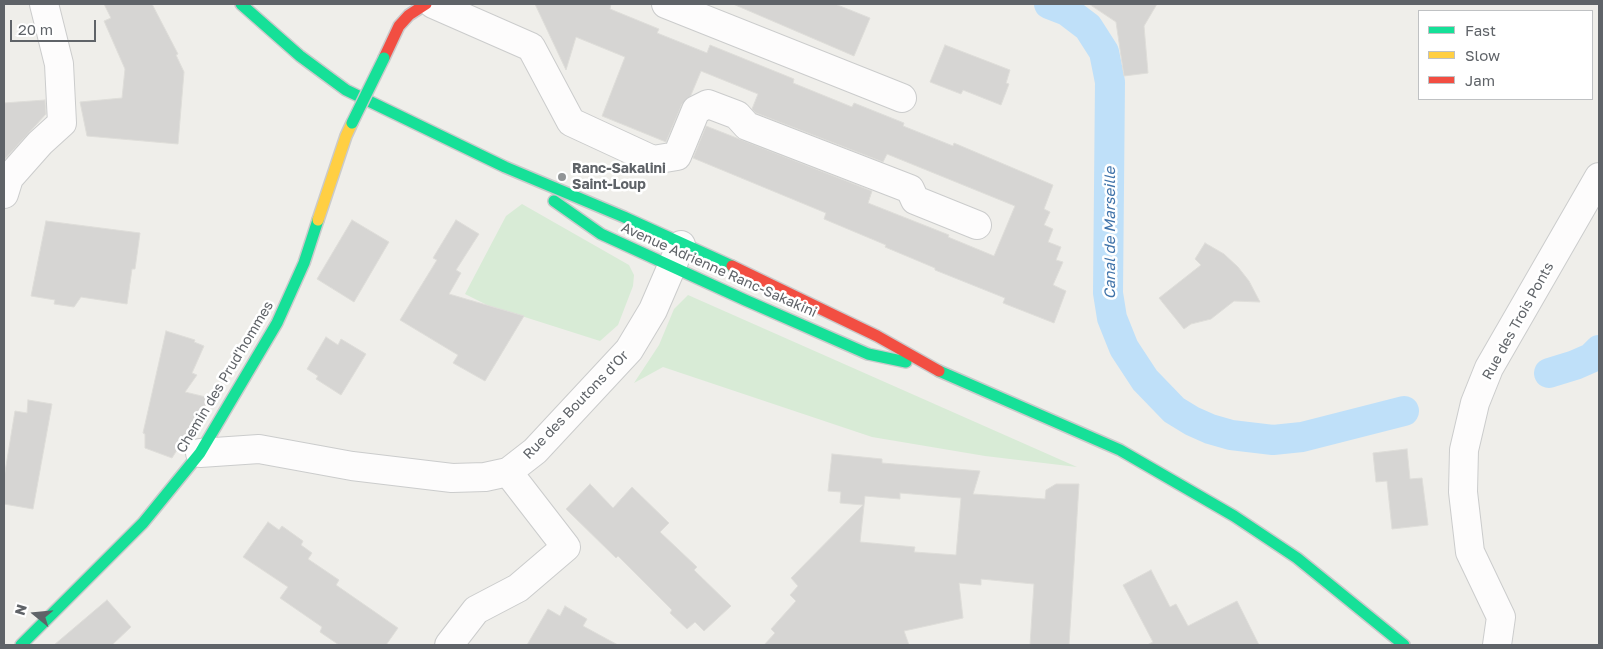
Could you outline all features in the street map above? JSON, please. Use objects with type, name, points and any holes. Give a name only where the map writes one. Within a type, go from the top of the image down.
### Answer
[{"type":"street","points":[[4,194],[9,178],[40,142],[62,123],[59,64],[44,4]]},
{"type":"street","name":"Avenue Adrienne Ranc-Sakakini","points":[[241,4],[300,56],[346,90],[505,167],[677,254],[859,327],[936,369],[1120,450],[1234,516],[1297,558],[1404,645]]},
{"type":"street","name":"Chemin des Prud'hommes","points":[[20,645],[143,522],[200,453],[281,314],[304,263],[346,136],[399,26],[409,15],[426,4]]},
{"type":"street","points":[[433,4],[531,47],[571,122],[653,160],[677,156],[696,110],[708,104],[737,115],[747,126],[910,189],[915,200],[978,225]]},
{"type":"street","points":[[666,4],[902,98]]},
{"type":"street","name":"Avenue Adrienne Ranc-Sakakini","points":[[505,167],[601,234],[677,254],[745,300],[868,354],[936,369]]},
{"type":"street","name":"Rue des Trois Ponts","points":[[1501,617],[1470,552],[1463,492],[1464,450],[1475,403],[1489,368],[1599,177]]},
{"type":"street","name":"Rue des Boutons d'Or","points":[[200,453],[259,449],[352,466],[452,478],[485,477],[508,472],[535,451],[629,350],[653,310],[677,254]]},
{"type":"street","points":[[449,645],[476,610],[518,588],[566,547],[508,472]]},
{"type":"street","points":[[1481,645],[1501,617]]},
{"type":"street","points":[[1497,645],[1501,617]]},
{"type":"green space","points":[[522,204],[629,265],[634,275],[633,286],[618,325],[600,341],[487,305],[465,294],[506,216]]},
{"type":"green space","points":[[688,295],[1077,467],[985,456],[872,437],[663,367],[634,383],[659,345],[674,309]]},
{"type":"building","points":[[104,4],[152,4],[178,54],[176,55],[184,72],[178,144],[87,136],[80,102],[122,98],[125,69],[104,21],[111,18]]},
{"type":"building","points":[[535,4],[611,4],[610,9],[659,29],[657,33],[707,53],[710,45],[794,79],[793,83],[852,107],[854,103],[904,123],[903,126],[953,146],[954,143],[1053,185],[1044,209],[1050,212],[1044,225],[1053,229],[1048,242],[1061,247],[1056,260],[1063,262],[1053,285],[1066,291],[1054,323],[1003,303],[1005,298],[935,270],[935,268],[885,247],[886,245],[824,219],[826,213],[693,158],[706,126],[872,191],[868,203],[949,235],[948,237],[994,256],[1015,206],[887,154],[883,162],[756,113],[752,109],[758,94],[701,71],[691,95],[682,104],[666,142],[602,116],[625,57],[576,37],[566,70]]},
{"type":"building","points":[[733,4],[835,4],[870,18],[854,56]]},
{"type":"building","points":[[1089,4],[1157,4],[1144,26],[1148,73],[1124,76],[1116,22]]},
{"type":"building","points":[[945,45],[1010,70],[1006,83],[1009,84],[1001,105],[963,90],[961,94],[930,82]]},
{"type":"building","points":[[45,100],[46,114],[4,160],[4,103]]},
{"type":"building","points":[[352,220],[389,242],[354,302],[317,279]]},
{"type":"building","points":[[456,220],[479,234],[456,270],[461,273],[449,294],[524,316],[485,381],[453,363],[458,355],[400,320],[437,260],[433,258]]},
{"type":"building","points":[[46,221],[140,233],[135,269],[132,269],[127,304],[81,297],[74,307],[54,304],[55,300],[31,296]]},
{"type":"building","points":[[1205,243],[1224,254],[1238,267],[1249,281],[1260,302],[1234,301],[1211,319],[1191,324],[1184,329],[1159,298],[1201,265],[1195,259]]},
{"type":"building","points":[[166,331],[195,340],[194,342],[204,346],[192,373],[197,375],[185,392],[210,398],[172,458],[145,448],[145,434],[143,433]]},
{"type":"building","points":[[326,337],[338,345],[341,339],[366,354],[341,395],[316,379],[318,376],[307,369]]},
{"type":"building","points":[[28,400],[52,404],[33,509],[4,504],[4,478],[15,411],[27,413]]},
{"type":"building","points":[[1407,449],[1410,479],[1422,478],[1428,525],[1392,529],[1387,481],[1376,482],[1373,453]]},
{"type":"building","points":[[832,454],[882,459],[882,463],[980,471],[973,494],[1045,499],[1046,490],[1056,484],[1079,484],[1069,645],[1030,645],[1034,584],[981,579],[981,585],[959,583],[963,618],[904,631],[909,645],[764,645],[775,633],[771,629],[796,601],[790,595],[798,586],[791,578],[863,505],[840,503],[841,492],[828,491]],"holes":[[[900,493],[961,498],[956,555],[914,552],[915,547],[860,542],[865,496],[900,499]]]},
{"type":"building","points":[[590,484],[613,508],[632,487],[669,523],[660,532],[697,567],[694,570],[731,606],[704,631],[695,622],[687,629],[670,613],[672,610],[618,556],[616,558],[566,509]]},
{"type":"building","points":[[268,522],[279,530],[282,526],[303,541],[301,545],[312,553],[308,559],[339,580],[336,585],[398,628],[386,645],[339,645],[320,632],[322,627],[280,598],[288,587],[243,557]]},
{"type":"building","points":[[1151,570],[1170,607],[1176,604],[1188,626],[1237,601],[1259,645],[1147,645],[1153,642],[1123,585]]},
{"type":"building","points":[[107,600],[131,627],[112,645],[54,645]]},
{"type":"building","points":[[565,606],[587,619],[583,626],[618,645],[527,645],[548,609],[560,616]]},
{"type":"waterway","name":"Canal de Marseille","points":[[1049,4],[1067,11],[1088,27],[1104,52],[1110,82],[1108,293],[1112,318],[1124,348],[1145,380],[1174,410],[1210,429],[1231,435],[1273,440],[1302,437],[1404,411]]},
{"type":"waterway","name":"Canal de Marseille","points":[[1549,373],[1591,358],[1599,350]]},
{"type":"traffic: fast","points":[[241,4],[300,56],[346,90],[505,167],[624,217],[732,266]]},
{"type":"traffic: fast","points":[[352,123],[384,58]]},
{"type":"traffic: fast","points":[[554,201],[601,234],[745,300],[868,354],[906,362]]},
{"type":"traffic: fast","points":[[21,645],[143,523],[200,453],[277,323],[304,263],[318,220]]},
{"type":"traffic: fast","points":[[939,371],[1120,450],[1234,516],[1297,558],[1404,645]]},
{"type":"traffic: slow","points":[[318,220],[352,123]]},
{"type":"traffic: jam","points":[[384,58],[399,26],[409,15],[426,4]]},
{"type":"traffic: jam","points":[[732,266],[877,336],[939,371]]},
{"type":"place","name":"Ranc-Sakalini Saint-Loup","points":[[562,177]]}]
